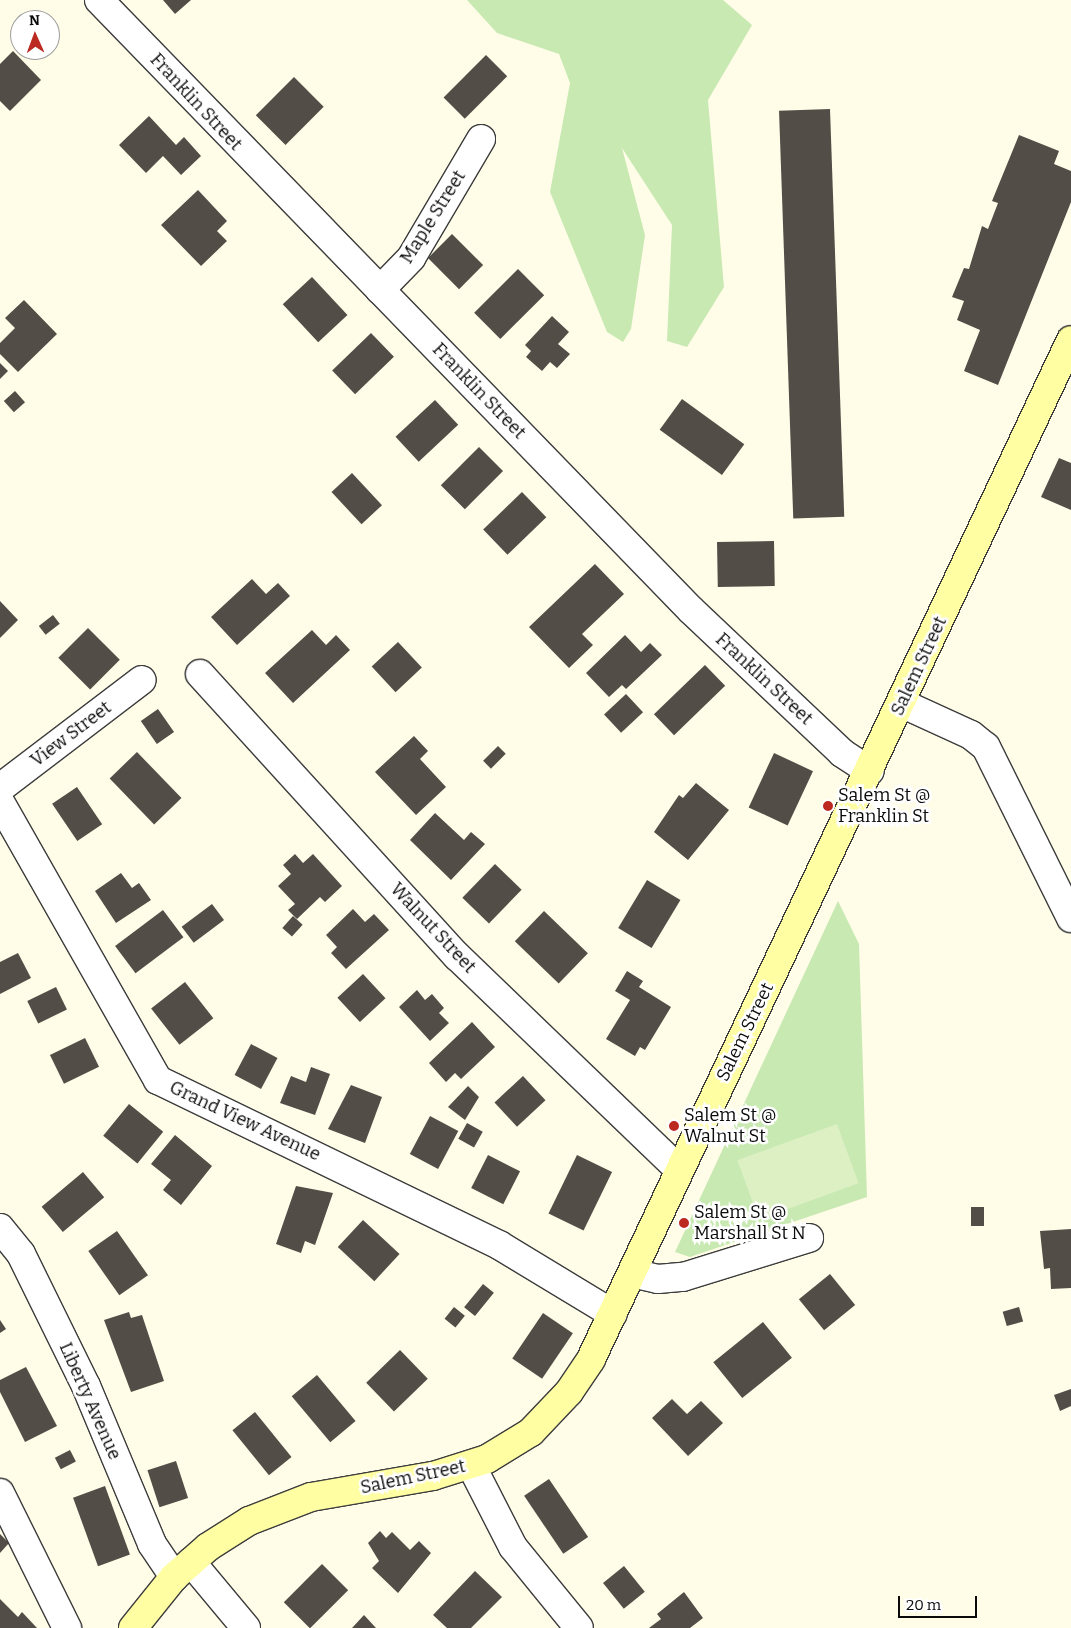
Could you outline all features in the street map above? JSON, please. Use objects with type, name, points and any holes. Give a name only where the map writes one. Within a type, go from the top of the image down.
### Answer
[{"type":"main road","name":"Salem Street","points":[[133,1628],[182,1569],[249,1521],[291,1503],[471,1465],[517,1442],[557,1407],[591,1359],[613,1314],[679,1170],[870,771],[1071,340]]},
{"type":"street","name":"Franklin Street","points":[[99,0],[691,610],[848,758],[870,771]]},
{"type":"street","name":"Maple Street","points":[[380,290],[411,258],[481,139]]},
{"type":"street","name":"Walnut Street","points":[[200,674],[457,956],[679,1170]]},
{"type":"street","name":"View Street","points":[[0,788],[142,680]]},
{"type":"street","points":[[901,703],[971,735],[986,747],[1071,918]]},
{"type":"street","name":"Grand View Avenue","points":[[0,802],[158,1080],[499,1245],[613,1314]]},
{"type":"street","name":"Liberty Avenue","points":[[0,1228],[21,1254],[86,1386],[152,1544],[246,1628]]},
{"type":"street","points":[[632,1272],[658,1279],[683,1277],[809,1238]]},
{"type":"street","points":[[471,1465],[512,1547],[579,1628]]},
{"type":"street","points":[[0,1494],[67,1628]]},
{"type":"green space","points":[[467,0],[723,0],[752,25],[708,100],[724,287],[687,347],[667,341],[672,225],[622,148],[645,235],[631,329],[623,342],[607,332],[550,192],[570,83],[559,54],[497,33]]},
{"type":"green space","points":[[838,901],[859,944],[867,1197],[690,1257],[675,1252]]},
{"type":"green space","points":[[837,1124],[859,1183],[759,1219],[737,1160]]},
{"type":"building","points":[[163,0],[191,0],[175,14]]},
{"type":"building","points":[[10,54],[10,60],[22,60],[41,80],[10,111],[0,101],[0,64]]},
{"type":"building","points":[[486,55],[507,76],[465,119],[444,97]]},
{"type":"building","points":[[294,77],[324,107],[286,145],[256,115]]},
{"type":"building","points":[[830,109],[844,517],[793,519],[779,111]]},
{"type":"building","points":[[149,116],[176,145],[184,137],[201,156],[181,175],[163,156],[146,173],[119,145]]},
{"type":"building","points":[[1019,135],[1059,151],[1054,164],[1071,171],[1071,202],[998,385],[964,371],[980,330],[957,320],[964,301],[952,297],[964,268],[969,269],[982,226],[988,229],[998,203],[992,201]]},
{"type":"building","points":[[198,190],[227,221],[217,231],[227,241],[201,266],[161,225]]},
{"type":"building","points":[[452,234],[483,265],[459,289],[428,258]]},
{"type":"building","points":[[518,269],[544,295],[500,339],[474,313]]},
{"type":"building","points":[[312,277],[347,315],[318,342],[283,304]]},
{"type":"building","points":[[24,300],[57,334],[18,372],[0,354],[0,343],[15,328],[5,318]]},
{"type":"building","points":[[552,316],[569,332],[558,344],[570,354],[557,368],[550,362],[542,371],[526,357],[531,351],[525,345]]},
{"type":"building","points":[[371,333],[394,357],[355,394],[332,371]]},
{"type":"building","points":[[0,363],[8,371],[0,379]]},
{"type":"building","points":[[15,391],[25,402],[14,412],[4,401]]},
{"type":"building","points":[[682,399],[744,444],[722,475],[660,430]]},
{"type":"building","points":[[435,400],[458,425],[419,462],[396,437]]},
{"type":"building","points":[[479,447],[503,471],[465,509],[441,485]]},
{"type":"building","points":[[1059,458],[1071,463],[1071,510],[1041,497]]},
{"type":"building","points":[[352,473],[382,505],[362,524],[332,492]]},
{"type":"building","points":[[522,492],[546,517],[507,555],[483,530]]},
{"type":"building","points":[[774,541],[775,586],[718,587],[717,542]]},
{"type":"building","points":[[595,564],[624,594],[582,634],[593,645],[569,668],[529,627]]},
{"type":"building","points":[[252,579],[266,594],[278,583],[290,596],[237,645],[211,617]]},
{"type":"building","points":[[0,601],[18,620],[0,638]]},
{"type":"building","points":[[53,615],[60,624],[46,635],[39,626]]},
{"type":"building","points":[[88,628],[120,660],[90,690],[58,658]]},
{"type":"building","points":[[312,630],[326,645],[336,635],[350,650],[293,703],[265,673]]},
{"type":"building","points":[[625,635],[641,652],[650,643],[662,655],[626,689],[622,685],[609,697],[586,673]]},
{"type":"building","points":[[398,642],[422,668],[396,692],[372,667]]},
{"type":"building","points":[[705,665],[725,686],[674,735],[654,714]]},
{"type":"building","points":[[626,694],[643,712],[621,733],[604,714]]},
{"type":"building","points":[[158,709],[174,732],[157,744],[141,721]]},
{"type":"building","points":[[414,736],[428,751],[420,759],[446,787],[416,815],[375,772]]},
{"type":"building","points":[[498,746],[506,754],[491,769],[483,761]]},
{"type":"building","points":[[137,752],[181,798],[154,824],[110,778]]},
{"type":"building","points":[[774,753],[813,771],[788,826],[749,807]]},
{"type":"building","points":[[696,783],[729,810],[688,860],[654,832],[679,795],[683,798]]},
{"type":"building","points":[[77,787],[102,824],[77,841],[52,804]]},
{"type":"building","points":[[435,813],[464,840],[471,832],[485,844],[451,880],[410,840]]},
{"type":"building","points":[[295,854],[303,863],[313,854],[342,886],[325,902],[320,897],[297,919],[288,910],[295,904],[278,886],[291,874],[283,865]]},
{"type":"building","points":[[495,864],[522,890],[489,924],[462,898]]},
{"type":"building","points":[[121,873],[132,888],[139,883],[151,900],[116,923],[95,891]]},
{"type":"building","points":[[647,880],[680,900],[652,948],[618,928]]},
{"type":"building","points":[[212,904],[224,920],[194,943],[182,927]]},
{"type":"building","points":[[353,909],[365,922],[374,914],[389,930],[346,969],[331,953],[337,947],[326,935]]},
{"type":"building","points":[[163,910],[183,937],[136,973],[115,946]]},
{"type":"building","points":[[544,911],[588,953],[559,984],[515,941]]},
{"type":"building","points":[[293,916],[303,925],[292,937],[282,928]]},
{"type":"building","points":[[18,953],[31,978],[0,994],[0,962]]},
{"type":"building","points":[[627,971],[643,981],[639,987],[671,1007],[645,1050],[640,1047],[635,1056],[606,1039],[630,1000],[615,991]]},
{"type":"building","points":[[363,974],[386,998],[360,1022],[337,998]]},
{"type":"building","points":[[185,982],[213,1018],[179,1045],[151,1008]]},
{"type":"building","points":[[56,987],[67,1009],[38,1023],[27,1001]]},
{"type":"building","points":[[417,990],[425,1000],[432,994],[444,1008],[439,1013],[449,1023],[430,1041],[399,1007]]},
{"type":"building","points":[[472,1022],[495,1047],[461,1079],[455,1073],[446,1082],[429,1063]]},
{"type":"building","points":[[85,1038],[99,1067],[64,1084],[50,1055]]},
{"type":"building","points":[[251,1044],[277,1058],[261,1089],[235,1075]]},
{"type":"building","points":[[311,1067],[330,1074],[315,1115],[280,1103],[291,1076],[306,1082]]},
{"type":"building","points":[[523,1076],[546,1100],[517,1127],[494,1103]]},
{"type":"building","points":[[351,1085],[382,1097],[365,1143],[328,1129]]},
{"type":"building","points":[[468,1086],[479,1097],[465,1120],[448,1107]]},
{"type":"building","points":[[129,1104],[163,1132],[137,1164],[103,1136]]},
{"type":"building","points":[[430,1116],[458,1131],[438,1169],[410,1154]]},
{"type":"building","points":[[467,1123],[483,1132],[474,1147],[458,1139]]},
{"type":"building","points":[[175,1135],[212,1166],[181,1205],[163,1190],[171,1180],[151,1164]]},
{"type":"building","points":[[488,1155],[520,1171],[503,1204],[471,1188]]},
{"type":"building","points":[[577,1155],[612,1172],[584,1231],[549,1213]]},
{"type":"building","points":[[83,1172],[104,1197],[63,1232],[42,1207]]},
{"type":"building","points":[[296,1186],[333,1193],[315,1245],[305,1241],[301,1253],[276,1244]]},
{"type":"building","points":[[971,1207],[984,1207],[984,1226],[971,1226]]},
{"type":"building","points":[[363,1220],[400,1254],[374,1281],[338,1247]]},
{"type":"building","points":[[1071,1229],[1071,1288],[1051,1289],[1050,1268],[1044,1269],[1040,1231]]},
{"type":"building","points":[[117,1231],[148,1275],[119,1295],[88,1251]]},
{"type":"building","points":[[830,1274],[855,1305],[824,1330],[799,1299]]},
{"type":"building","points":[[483,1284],[494,1293],[475,1316],[464,1307]]},
{"type":"building","points":[[454,1307],[465,1316],[455,1327],[445,1319]]},
{"type":"building","points":[[1019,1307],[1023,1321],[1007,1326],[1003,1312]]},
{"type":"building","points":[[129,1312],[131,1318],[142,1315],[164,1381],[131,1392],[104,1320]]},
{"type":"building","points":[[543,1313],[573,1333],[542,1379],[512,1359]]},
{"type":"building","points":[[0,1320],[6,1329],[0,1333]]},
{"type":"building","points":[[763,1322],[792,1358],[742,1398],[713,1362]]},
{"type":"building","points":[[400,1350],[428,1379],[394,1411],[366,1383]]},
{"type":"building","points":[[26,1367],[57,1426],[25,1442],[0,1392],[0,1380]]},
{"type":"building","points":[[317,1375],[356,1421],[330,1442],[292,1396]]},
{"type":"building","points":[[1071,1389],[1071,1406],[1060,1411],[1054,1395]]},
{"type":"building","points":[[672,1399],[687,1414],[701,1401],[723,1423],[688,1456],[652,1418]]},
{"type":"building","points":[[255,1412],[292,1457],[269,1475],[232,1430]]},
{"type":"building","points":[[70,1450],[76,1462],[61,1469],[55,1458]]},
{"type":"building","points":[[176,1461],[188,1498],[160,1507],[147,1470]]},
{"type":"building","points":[[549,1479],[588,1537],[563,1554],[524,1496]]},
{"type":"building","points":[[105,1486],[130,1555],[98,1566],[73,1498]]},
{"type":"building","points":[[380,1531],[386,1538],[392,1532],[410,1550],[419,1541],[431,1553],[398,1593],[372,1568],[379,1561],[368,1543]]},
{"type":"building","points":[[0,1534],[9,1543],[0,1553]]},
{"type":"building","points":[[322,1564],[348,1590],[310,1628],[284,1602]]},
{"type":"building","points":[[624,1566],[645,1592],[624,1609],[603,1583]]},
{"type":"building","points":[[475,1571],[502,1597],[471,1628],[447,1628],[433,1615]]},
{"type":"building","points":[[684,1592],[703,1618],[690,1628],[649,1628],[661,1619],[657,1614]]},
{"type":"building","points":[[0,1599],[18,1617],[22,1612],[37,1628],[0,1628]]},
{"type":"building","points":[[364,1615],[376,1628],[352,1628]]},
{"type":"place","name":"Salem St @ Franklin St","points":[[828,806]]},
{"type":"place","name":"Salem St @ Walnut St","points":[[674,1126]]},
{"type":"place","name":"Salem St @ Marshall St N","points":[[684,1223]]}]
